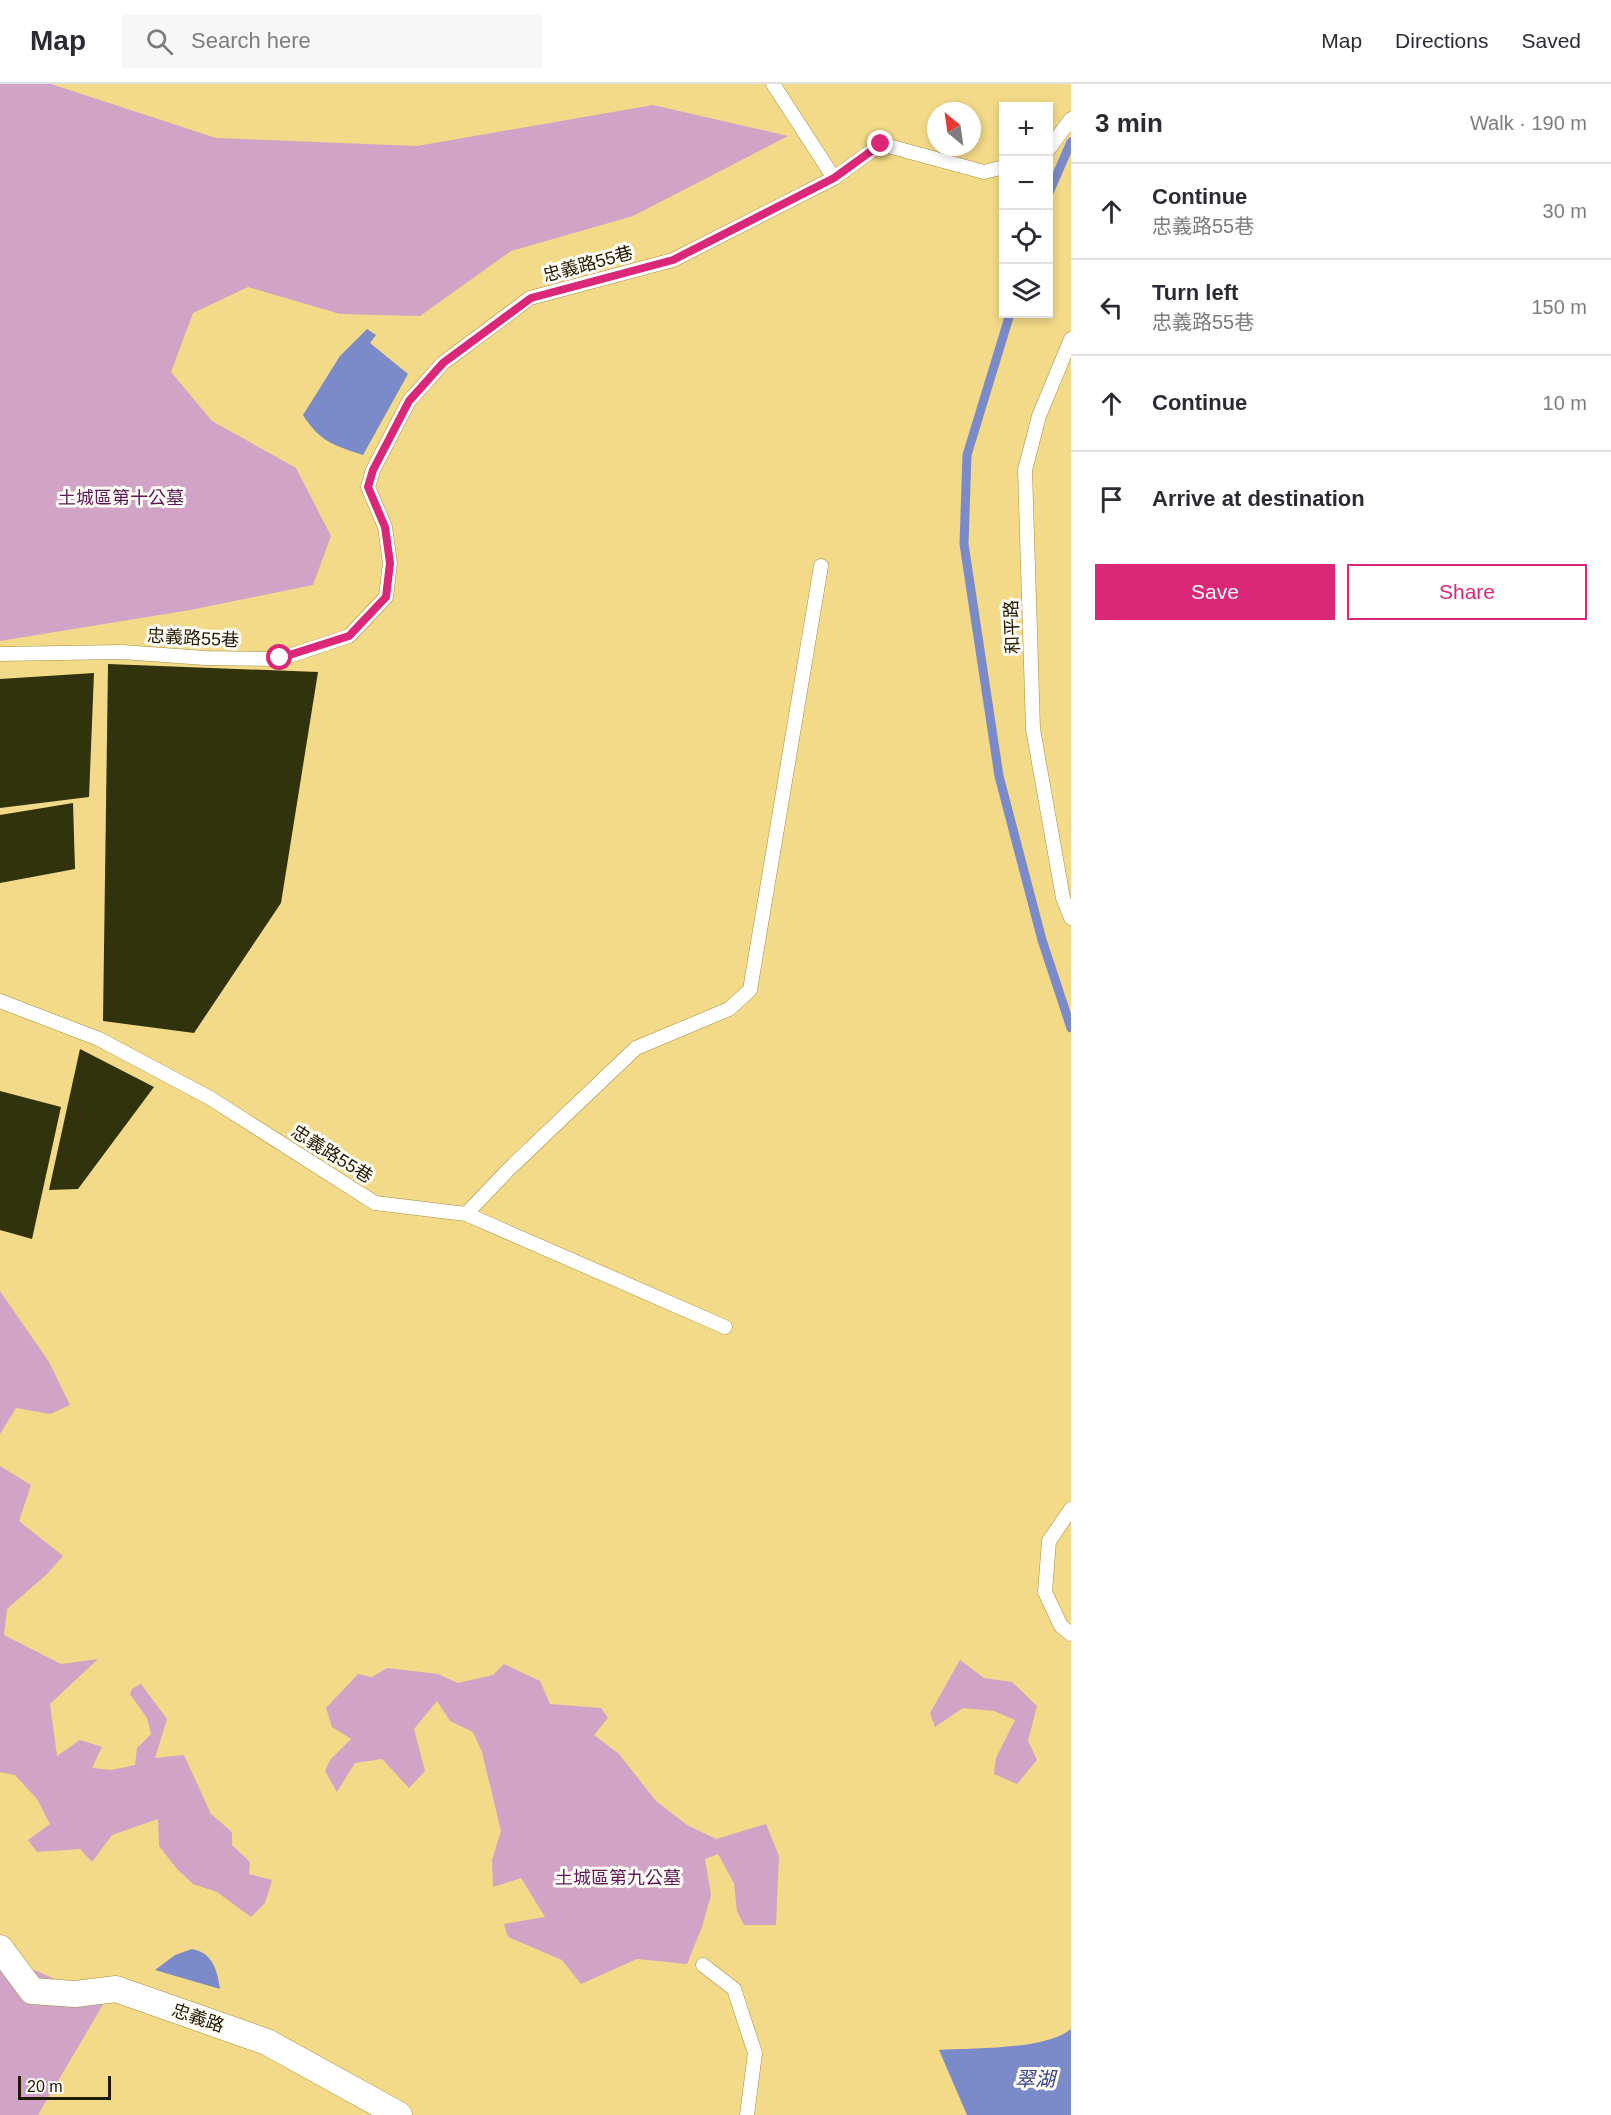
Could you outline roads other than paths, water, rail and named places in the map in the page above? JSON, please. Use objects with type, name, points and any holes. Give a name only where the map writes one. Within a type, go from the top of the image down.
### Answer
[{"type":"street","name":"忠義路","points":[[0,1948],[32,1991],[75,1994],[116,1989],[267,2042],[399,2115]]},
{"type":"lane","points":[[773,84],[834,178]]},
{"type":"lane","points":[[1053,143],[1071,119]]},
{"type":"lane","name":"忠義路55巷","points":[[0,654],[122,652],[205,658],[280,658],[349,636],[386,597],[390,563],[385,527],[368,487],[373,470],[409,401],[443,363],[531,298],[673,260],[834,178],[881,144],[984,172],[999,168]]},
{"type":"lane","name":"和平路","points":[[1071,339],[1039,416],[1025,470],[1033,729],[1063,898],[1071,918]]},
{"type":"lane","points":[[466,1214],[508,1170],[636,1048],[729,1010],[750,990],[821,566]]},
{"type":"lane","name":"忠義路55巷","points":[[0,1001],[99,1039],[210,1098],[375,1203],[466,1214],[724,1327]]},
{"type":"lane","points":[[1071,1509],[1049,1541],[1045,1592],[1061,1626],[1071,1634]]},
{"type":"lane","points":[[704,1965],[734,1989],[755,2053],[747,2115]]},
{"type":"water","points":[[367,329],[376,335],[370,343],[408,374],[363,455],[344,449],[322,437],[303,415],[340,356]]},
{"type":"water","points":[[192,1949],[205,1954],[213,1963],[220,1989],[155,1970],[175,1955]]},
{"type":"water","name":"翠湖","points":[[1071,2029],[1071,2115],[967,2115],[939,2050],[1027,2044],[1060,2036]]},
{"type":"waterway","points":[[1053,183],[1071,142]]},
{"type":"waterway","points":[[1009,318],[967,455],[964,544],[999,776],[1042,940],[1071,1028]]},
{"type":"park label","name":"土城區第十公墓","points":[[121,498]]},
{"type":"park label","name":"土城區第九公墓","points":[[618,1878]]}]
